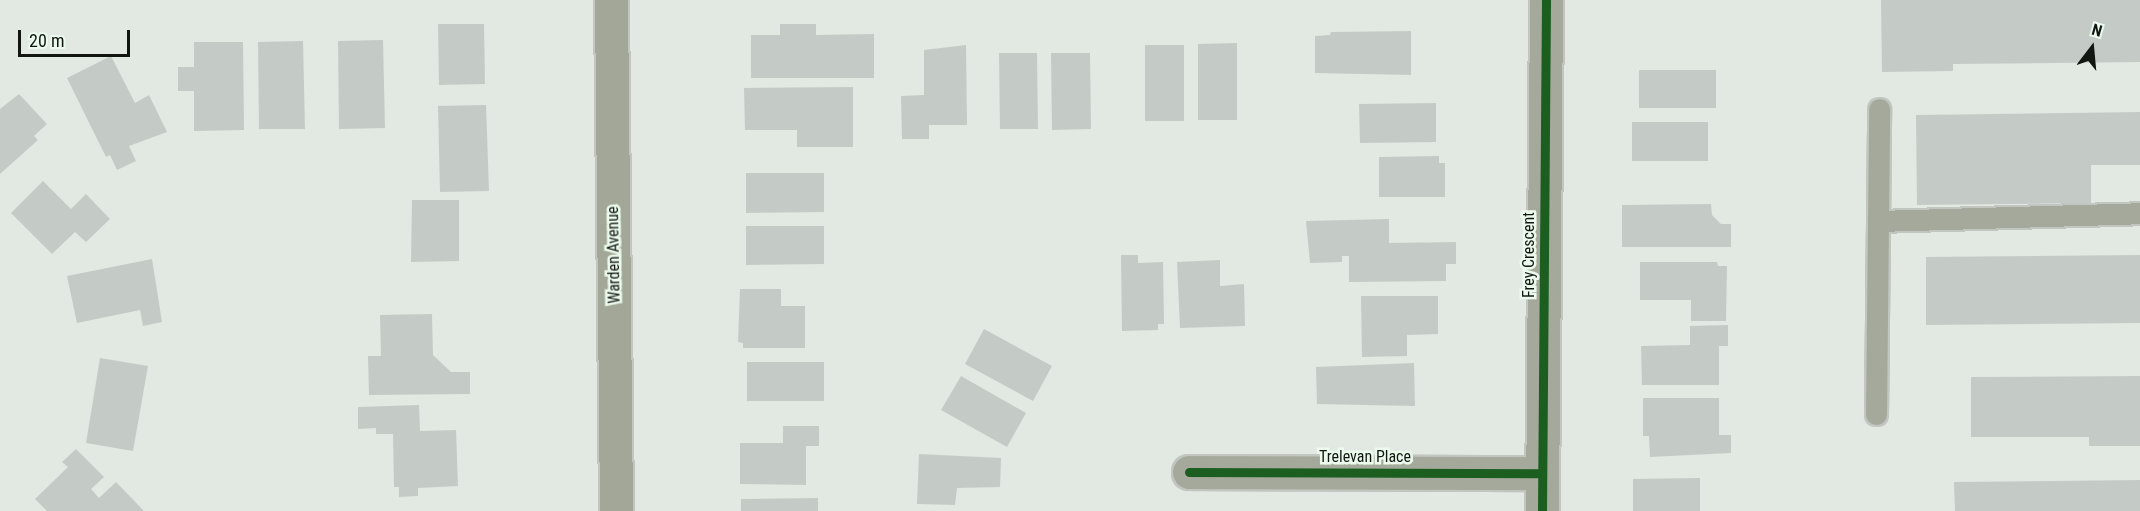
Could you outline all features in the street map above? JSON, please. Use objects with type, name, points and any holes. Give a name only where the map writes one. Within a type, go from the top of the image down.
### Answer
[{"type":"main road","name":"Warden Avenue","points":[[611,0],[616,511]]},
{"type":"street","name":"Frey Crescent","points":[[1542,511],[1546,0]]},
{"type":"street","name":"Trelevan Place","points":[[1189,472],[1542,473]]},
{"type":"lane","points":[[1876,414],[1879,109]]},
{"type":"lane","points":[[1878,221],[2140,213]]},
{"type":"building","points":[[1881,0],[2140,0],[2140,62],[1953,64],[1953,71],[1882,72]]},
{"type":"building","points":[[438,24],[484,24],[485,84],[439,85]]},
{"type":"building","points":[[780,24],[816,24],[816,35],[874,34],[874,78],[751,78],[751,35],[780,35]]},
{"type":"building","points":[[1411,31],[1411,75],[1315,73],[1315,36],[1330,35],[1331,32]]},
{"type":"building","points":[[383,40],[385,128],[339,129],[338,41]]},
{"type":"building","points":[[303,41],[305,129],[259,129],[258,42]]},
{"type":"building","points":[[194,42],[243,42],[244,130],[194,131],[194,91],[178,91],[178,67],[194,67]]},
{"type":"building","points":[[1237,43],[1237,120],[1198,120],[1198,44]]},
{"type":"building","points":[[966,45],[967,125],[929,125],[929,139],[902,139],[901,96],[924,95],[924,50]]},
{"type":"building","points":[[1145,45],[1184,45],[1184,121],[1145,121]]},
{"type":"building","points":[[999,53],[1037,53],[1038,129],[1000,129]]},
{"type":"building","points":[[1051,53],[1090,53],[1091,129],[1052,130]]},
{"type":"building","points":[[111,56],[135,103],[149,95],[167,132],[129,146],[136,161],[117,170],[110,155],[106,157],[67,78]]},
{"type":"building","points":[[1639,70],[1716,70],[1716,108],[1639,108]]},
{"type":"building","points":[[853,87],[853,147],[797,147],[797,130],[745,130],[744,88]]},
{"type":"building","points":[[19,94],[47,124],[34,136],[38,140],[0,174],[0,109]]},
{"type":"building","points":[[1436,103],[1436,142],[1360,143],[1359,104]]},
{"type":"building","points":[[486,105],[489,191],[440,192],[438,106]]},
{"type":"building","points":[[2140,112],[2140,165],[2091,165],[2091,203],[1917,205],[1916,115]]},
{"type":"building","points":[[1632,122],[1708,122],[1708,161],[1632,161]]},
{"type":"building","points":[[1439,156],[1439,163],[1445,163],[1445,197],[1379,197],[1379,157]]},
{"type":"building","points":[[746,173],[824,173],[824,212],[746,213]]},
{"type":"building","points":[[43,181],[71,209],[86,194],[110,219],[86,242],[75,232],[52,254],[11,213]]},
{"type":"building","points":[[412,200],[459,200],[459,261],[411,262]]},
{"type":"building","points":[[1711,204],[1712,215],[1721,224],[1731,224],[1731,247],[1622,247],[1622,205]]},
{"type":"building","points":[[1389,219],[1389,243],[1456,242],[1456,264],[1446,264],[1446,281],[1349,282],[1349,256],[1342,256],[1342,262],[1310,263],[1306,221]]},
{"type":"building","points":[[746,226],[824,226],[824,264],[746,265]]},
{"type":"building","points":[[1121,255],[1138,255],[1138,263],[1163,262],[1164,324],[1158,324],[1158,330],[1122,331]]},
{"type":"building","points":[[2140,255],[2140,323],[1926,325],[1926,257]]},
{"type":"building","points":[[152,259],[162,322],[143,326],[140,310],[77,323],[67,276]]},
{"type":"building","points":[[1220,260],[1220,286],[1244,284],[1245,326],[1180,328],[1177,262]]},
{"type":"building","points":[[1640,262],[1717,262],[1718,266],[1727,266],[1726,321],[1691,321],[1691,300],[1640,300]]},
{"type":"building","points":[[740,289],[781,289],[781,306],[805,306],[805,348],[743,348],[743,343],[738,342]]},
{"type":"building","points":[[1361,296],[1438,296],[1438,334],[1407,335],[1407,356],[1362,357]]},
{"type":"building","points":[[432,314],[433,355],[451,372],[470,372],[470,394],[369,395],[368,356],[381,356],[380,315]]},
{"type":"building","points":[[1728,325],[1728,346],[1719,346],[1719,385],[1642,385],[1641,346],[1690,345],[1690,326]]},
{"type":"building","points":[[984,329],[1052,366],[1033,401],[965,364]]},
{"type":"building","points":[[100,358],[148,366],[133,451],[86,443]]},
{"type":"building","points":[[747,362],[824,362],[824,401],[747,401]]},
{"type":"building","points":[[1414,363],[1415,406],[1317,404],[1316,367]]},
{"type":"building","points":[[961,376],[1026,413],[1007,447],[941,410]]},
{"type":"building","points":[[2140,376],[2140,446],[2089,446],[2089,437],[1971,437],[1971,377]]},
{"type":"building","points":[[1643,398],[1719,398],[1719,435],[1731,435],[1731,453],[1650,457],[1649,436],[1643,436]]},
{"type":"building","points":[[419,405],[420,431],[456,430],[458,486],[418,488],[418,496],[399,497],[399,487],[394,487],[393,434],[376,434],[376,428],[358,429],[358,407]]},
{"type":"building","points":[[783,426],[819,426],[819,446],[806,446],[806,485],[740,484],[740,443],[783,443]]},
{"type":"building","points":[[76,449],[104,477],[91,489],[99,498],[116,482],[144,511],[47,511],[35,499],[68,467],[62,462]]},
{"type":"building","points":[[919,454],[1001,458],[1000,487],[957,488],[955,505],[917,504]]},
{"type":"building","points":[[1700,478],[1700,511],[1633,511],[1633,479]]},
{"type":"building","points":[[2140,480],[2140,511],[1955,511],[1954,482]]},
{"type":"building","points":[[818,498],[818,511],[741,511],[741,499]]},
{"type":"cycle path","points":[[1542,511],[1546,0]]},
{"type":"cycle path","points":[[1189,472],[1542,473]]}]
